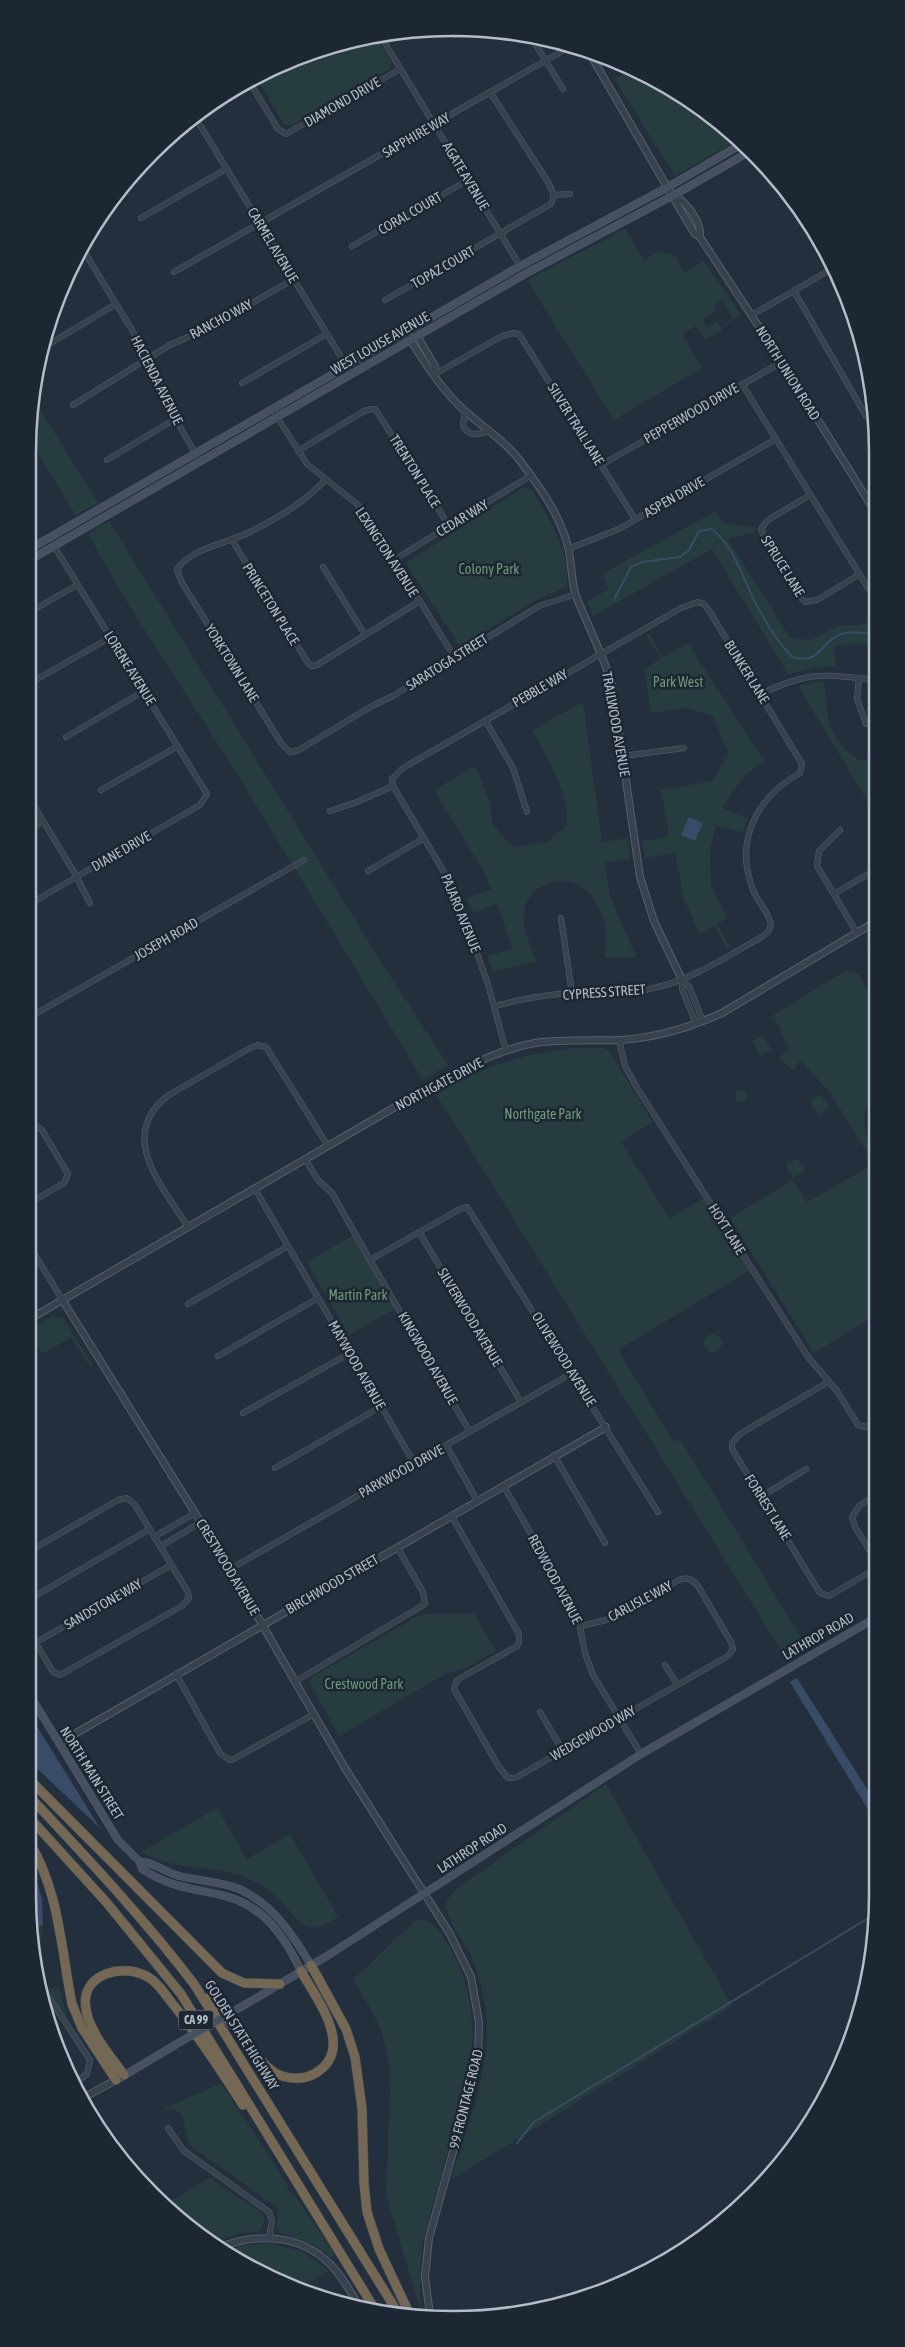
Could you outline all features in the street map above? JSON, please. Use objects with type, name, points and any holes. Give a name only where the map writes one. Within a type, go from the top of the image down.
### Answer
[{"type":"highway","points":[[36,1786],[222,1973],[244,1983],[280,1984]]},
{"type":"highway","name":"GOLDEN STATE HIGHWAY","points":[[36,1803],[130,1904],[161,1940],[194,1984],[394,2306]]},
{"type":"highway","name":"CA 99","points":[[36,1825],[89,1882],[181,1994],[371,2303]]},
{"type":"highway","points":[[36,1856],[53,1898],[72,2004],[76,2016],[120,2077]]},
{"type":"highway","points":[[311,1965],[346,2029],[355,2057],[362,2108],[364,2183],[367,2212],[379,2248],[407,2308]]},
{"type":"highway","points":[[120,2077],[90,2023],[86,2008],[86,1996],[96,1980],[118,1969],[130,1970],[145,1976],[166,1995],[205,2047],[335,2245]]},
{"type":"highway","points":[[194,1984],[272,2070],[288,2077],[302,2078],[314,2074],[325,2065],[334,2048],[334,2042],[332,2030],[301,1971]]},
{"type":"main road","name":"WEST LOUISE AVENUE","points":[[36,556],[352,374],[408,336],[413,329],[520,266],[668,187],[735,148]]},
{"type":"main road","name":"WEST LOUISE AVENUE","points":[[36,545],[347,366],[408,336],[417,336],[525,274],[674,195],[744,155]]},
{"type":"main road","name":"LATHROP ROAD","points":[[120,2077],[311,1965],[641,1754],[869,1622]]},
{"type":"main road","name":"NORTH MAIN STREET","points":[[36,1705],[118,1840],[140,1862],[142,1868],[168,1884],[226,1896],[251,1907],[281,1933],[301,1971]]},
{"type":"main road","name":"NORTH MAIN STREET","points":[[140,1862],[147,1861],[179,1876],[228,1886],[250,1895],[285,1924],[311,1965]]},
{"type":"street","name":"AGATE AVENUE","points":[[384,42],[520,266]]},
{"type":"street","points":[[536,44],[563,90]]},
{"type":"street","name":"SAPPHIRE WAY","points":[[174,272],[562,51]]},
{"type":"street","name":"NORTH UNION ROAD","points":[[594,61],[618,106],[674,195],[695,234],[700,237],[752,315],[869,502]]},
{"type":"street","name":"DIAMOND DRIVE","points":[[253,87],[278,129],[283,133],[292,131],[400,69]]},
{"type":"street","points":[[490,92],[554,195],[570,194]]},
{"type":"street","name":"CARMEL AVENUE","points":[[198,123],[352,374]]},
{"type":"street","points":[[141,218],[226,170]]},
{"type":"street","name":"CORAL COURT","points":[[352,246],[468,180]]},
{"type":"street","name":"TOPAZ COURT","points":[[385,300],[552,204],[554,195]]},
{"type":"street","name":"HACIENDA AVENUE","points":[[85,257],[149,358],[160,391],[200,461]]},
{"type":"street","points":[[752,315],[827,271]]},
{"type":"street","name":"RANCHO WAY","points":[[73,405],[175,342],[208,328],[294,279]]},
{"type":"street","points":[[794,291],[867,416]]},
{"type":"street","points":[[51,343],[116,304]]},
{"type":"street","name":"TRAILWOOD AVENUE","points":[[413,329],[436,366],[435,374]]},
{"type":"street","name":"SILVER TRAIL LANE","points":[[435,374],[502,336],[514,333],[522,337],[635,519]]},
{"type":"street","points":[[242,384],[328,334]]},
{"type":"street","name":"TRAILWOOD AVENUE","points":[[408,336],[429,370],[435,374],[451,398],[505,444],[530,476],[560,524],[568,549],[576,594],[603,653],[612,684],[640,877],[647,903],[682,980],[682,989],[696,1024]]},
{"type":"street","name":"PEPPERWOOD DRIVE","points":[[601,465],[782,362]]},
{"type":"street","points":[[742,384],[869,588]]},
{"type":"street","name":"LEXINGTON AVENUE","points":[[272,409],[307,464],[357,504],[455,658]]},
{"type":"street","name":"TRENTON PLACE","points":[[298,451],[364,411],[376,410],[449,526]]},
{"type":"street","points":[[465,411],[464,426],[469,434],[474,435],[491,431]]},
{"type":"street","points":[[108,460],[175,419]]},
{"type":"street","name":"ASPEN DRIVE","points":[[568,549],[602,538],[776,439]]},
{"type":"street","name":"CEDAR WAY","points":[[394,560],[530,476]]},
{"type":"street","points":[[232,540],[251,532],[304,500],[325,480]]},
{"type":"street","name":"SPRUCE LANE","points":[[810,495],[768,520],[761,528],[767,544],[798,594],[805,602],[817,600],[860,574]]},
{"type":"street","name":"YORKTOWN LANE","points":[[232,540],[204,550],[183,562],[177,572],[286,750],[293,752],[321,736]]},
{"type":"street","name":"PRINCETON PLACE","points":[[232,540],[303,656],[312,666],[364,635]]},
{"type":"street","name":"LORENE AVENUE","points":[[54,546],[206,791]]},
{"type":"street","points":[[323,567],[364,635],[420,601]]},
{"type":"street","points":[[36,608],[77,585]]},
{"type":"street","name":"SARATOGA STREET","points":[[321,736],[393,696],[538,606],[576,594]]},
{"type":"street","name":"PEBBLE WAY","points":[[392,786],[392,779],[403,768],[681,608],[698,602]]},
{"type":"street","name":"BUNKER LANE","points":[[698,602],[704,604],[710,612],[802,764],[802,771],[780,785],[765,800],[754,819],[748,839],[747,865],[750,880],[764,911]]},
{"type":"street","points":[[36,680],[110,637]]},
{"type":"street","points":[[761,694],[799,678],[822,674],[869,679]]},
{"type":"street","points":[[859,678],[857,698],[866,724]]},
{"type":"street","points":[[66,737],[144,691]]},
{"type":"street","points":[[485,720],[513,768],[527,812]]},
{"type":"street","points":[[101,790],[178,746]]},
{"type":"street","points":[[622,756],[684,748]]},
{"type":"street","points":[[330,811],[357,802],[392,786]]},
{"type":"street","name":"PAJARO AVENUE","points":[[392,786],[454,889],[474,940],[495,1006],[506,1051]]},
{"type":"street","name":"DIANE DRIVE","points":[[36,900],[200,805],[206,798],[206,791]]},
{"type":"street","points":[[36,809],[77,877],[90,903]]},
{"type":"street","points":[[36,825],[43,821]]},
{"type":"street","points":[[840,830],[819,851],[817,866],[857,933]]},
{"type":"street","points":[[368,871],[424,838]]},
{"type":"street","name":"JOSEPH ROAD","points":[[36,1013],[304,860]]},
{"type":"street","points":[[834,894],[869,874]]},
{"type":"street","name":"CYPRESS STREET","points":[[495,1006],[524,999],[572,993],[633,992],[682,980],[769,931],[771,924],[764,911]]},
{"type":"street","points":[[561,918],[572,993]]},
{"type":"street","name":"NORTHGATE DRIVE","points":[[36,1316],[452,1074],[506,1051],[534,1044],[559,1041],[619,1040],[652,1036],[696,1024],[722,1013],[869,926]]},
{"type":"street","name":"TRAILWOOD AVENUE","points":[[682,980],[689,986],[703,1021]]},
{"type":"street","name":"HOYT LANE","points":[[619,1040],[625,1066],[636,1086],[808,1358],[828,1382],[856,1422],[863,1427],[869,1424]]},
{"type":"street","points":[[188,1227],[146,1157],[143,1136],[148,1119],[161,1101],[169,1095],[250,1048],[266,1047],[271,1053],[328,1146]]},
{"type":"street","points":[[36,1126],[42,1130],[68,1174],[64,1183],[36,1199]]},
{"type":"street","name":"KINGWOOD AVENUE","points":[[305,1159],[318,1180],[332,1193],[470,1432]]},
{"type":"street","name":"MAYWOOD AVENUE","points":[[254,1189],[414,1463]]},
{"type":"street","name":"OLIVEWOOD AVENUE","points":[[419,1232],[467,1207],[658,1512]]},
{"type":"street","points":[[370,1260],[419,1232]]},
{"type":"street","name":"SILVERWOOD AVENUE","points":[[419,1232],[521,1402]]},
{"type":"street","points":[[188,1304],[288,1246]]},
{"type":"street","name":"CRESTWOOD AVENUE","points":[[36,1256],[196,1513],[263,1624],[345,1768],[424,1894]]},
{"type":"street","points":[[218,1356],[318,1298]]},
{"type":"street","points":[[243,1413],[350,1353]]},
{"type":"street","name":"PARKWOOD DRIVE","points":[[230,1569],[572,1373]]},
{"type":"street","name":"FORREST LANE","points":[[828,1382],[736,1438],[732,1443],[732,1449],[820,1593],[829,1596],[869,1573]]},
{"type":"street","points":[[275,1468],[382,1406]]},
{"type":"street","name":"BIRCHWOOD STREET","points":[[59,1743],[554,1455],[606,1427]]},
{"type":"street","points":[[446,1446],[477,1500]]},
{"type":"street","points":[[554,1455],[605,1543]]},
{"type":"street","points":[[761,1496],[806,1469]]},
{"type":"street","name":"REDWOOD AVENUE","points":[[503,1485],[581,1626],[587,1662],[641,1754]]},
{"type":"street","points":[[36,1547],[118,1500],[127,1498],[133,1502],[150,1529],[188,1592],[189,1598],[187,1602],[177,1609],[60,1675],[56,1674],[36,1644]]},
{"type":"street","points":[[869,1500],[857,1508],[852,1520],[869,1549]]},
{"type":"street","points":[[154,1537],[196,1513]]},
{"type":"street","name":"WEDGEWOOD WAY","points":[[451,1515],[519,1634],[520,1642],[517,1646],[457,1680],[454,1689],[499,1767],[508,1778],[515,1778],[728,1656],[732,1649],[727,1636]]},
{"type":"street","points":[[160,1546],[201,1522]]},
{"type":"street","points":[[36,1595],[150,1529]]},
{"type":"street","points":[[296,1681],[423,1606],[426,1598],[397,1547]]},
{"type":"street","name":"SANDSTONE WAY","points":[[36,1642],[171,1565]]},
{"type":"street","name":"CARLISLE WAY","points":[[581,1626],[606,1620],[628,1610],[681,1579],[691,1579],[696,1584],[727,1636]]},
{"type":"street","points":[[666,1665],[677,1684]]},
{"type":"street","points":[[176,1674],[220,1753],[229,1760],[234,1760],[314,1714]]},
{"type":"street","points":[[540,1712],[563,1751]]},
{"type":"street","name":"99 FRONTAGE ROAD","points":[[424,1894],[457,1946],[471,1977],[476,1998],[480,2042],[473,2083],[429,2238],[425,2278],[429,2310]]},
{"type":"street","points":[[49,1997],[90,2060],[87,2074],[79,2080]]},
{"type":"street","name":"LATHROP ROAD","points":[[88,2095],[120,2077]]},
{"type":"street","points":[[168,2128],[183,2150],[269,2212],[272,2221],[269,2237]]},
{"type":"street","points":[[226,2244],[238,2240],[269,2237],[285,2239],[311,2250],[329,2263],[354,2299]]},
{"type":"green space","points":[[379,43],[392,63],[389,69],[291,126],[284,124],[260,83],[319,58]]},
{"type":"green space","points":[[624,73],[661,92],[706,122],[731,144],[675,176],[615,79]]},
{"type":"green space","points":[[625,229],[644,260],[659,251],[674,255],[684,273],[704,261],[741,315],[725,325],[733,318],[722,300],[714,304],[717,310],[702,319],[707,327],[717,321],[722,330],[705,340],[696,326],[682,334],[702,368],[614,420],[527,280]]},
{"type":"green space","points":[[39,408],[98,503],[76,515],[36,451]]},
{"type":"green space","name":"Colony Park","points":[[524,487],[531,489],[557,536],[565,562],[566,587],[536,600],[463,645],[459,645],[407,565],[407,562]]},
{"type":"green space","points":[[716,511],[723,523],[755,527],[755,532],[728,539],[790,638],[811,640],[837,626],[869,623],[869,644],[855,643],[836,646],[834,647],[836,666],[788,674],[712,549],[593,616],[587,601],[609,589],[602,574]]},
{"type":"green space","points":[[109,521],[383,965],[448,1065],[423,1080],[241,780],[128,604],[88,534]]},
{"type":"green space","name":"Park West","points":[[650,634],[663,658],[688,643],[764,761],[744,776],[722,808],[748,818],[743,832],[716,826],[710,848],[711,886],[727,918],[717,924],[730,947],[727,948],[714,926],[700,934],[684,899],[675,853],[645,858],[642,841],[669,837],[661,790],[712,781],[729,754],[713,716],[687,708],[651,713],[644,669],[661,659],[647,636]]},
{"type":"green space","points":[[824,681],[828,717],[840,744],[860,761],[869,759],[868,802],[798,686]]},
{"type":"green space","points":[[583,702],[602,842],[628,838],[630,859],[605,863],[609,893],[636,957],[605,958],[605,924],[597,903],[585,889],[571,882],[556,881],[542,886],[531,895],[525,909],[525,931],[537,962],[492,971],[487,956],[512,949],[498,904],[473,913],[466,898],[491,889],[484,872],[434,790],[475,766],[490,802],[492,823],[502,836],[515,847],[548,842],[567,825],[566,812],[561,787],[532,730]]},
{"type":"green space","points":[[845,971],[858,974],[869,993],[869,1104],[865,1125],[869,1138],[869,1156],[831,1094],[805,1065],[800,1061],[793,1071],[779,1058],[789,1048],[773,1015]]},
{"type":"green space","points":[[764,1036],[771,1050],[759,1056],[752,1041]]},
{"type":"green space","name":"Northgate Park","points":[[575,1048],[603,1048],[608,1050],[653,1122],[621,1142],[670,1219],[703,1198],[749,1271],[618,1350],[674,1442],[680,1439],[808,1649],[787,1660],[436,1094],[468,1077],[502,1063],[538,1053]]},
{"type":"green space","points":[[739,1090],[743,1090],[747,1096],[743,1102],[739,1102],[735,1098],[735,1094]]},
{"type":"green space","points":[[820,1094],[830,1107],[819,1115],[810,1102]]},
{"type":"green space","points":[[797,1158],[805,1171],[793,1178],[785,1165]]},
{"type":"green space","points":[[869,1167],[869,1319],[814,1353],[730,1218],[793,1180],[807,1202]]},
{"type":"green space","name":"Martin Park","points":[[357,1233],[398,1307],[349,1335],[307,1262]]},
{"type":"green space","points":[[53,1316],[63,1318],[93,1366],[91,1368],[71,1337],[43,1354],[36,1343],[36,1326]]},
{"type":"green space","points":[[713,1334],[719,1337],[722,1343],[719,1349],[713,1352],[707,1349],[704,1343],[707,1337]]},
{"type":"green space","name":"Crestwood Park","points":[[474,1613],[496,1651],[464,1669],[447,1673],[339,1736],[310,1683],[312,1677],[416,1617],[425,1614]]},
{"type":"green space","points":[[606,1784],[732,2006],[451,2180],[473,2112],[484,2065],[486,2018],[483,1994],[478,1976],[467,1948],[450,1919],[447,1900],[456,1889]]},
{"type":"green space","points":[[217,1808],[247,1859],[290,1834],[338,1917],[322,1926],[310,1927],[295,1918],[278,1898],[254,1881],[224,1871],[168,1862],[141,1852]]},
{"type":"green space","points":[[417,1919],[432,1924],[442,1934],[457,1960],[468,1994],[472,2029],[470,2065],[467,2083],[422,2244],[420,2293],[422,2310],[386,2195],[390,2093],[389,2062],[382,2033],[370,2007],[353,1980]]},
{"type":"green space","points":[[37,1925],[43,1925],[40,1949]]},
{"type":"green space","points":[[45,1979],[49,1988],[59,1988],[67,2017],[47,1987]]},
{"type":"green space","points":[[221,2083],[282,2176],[291,2193],[295,2195],[335,2255],[331,2257],[314,2245],[280,2232],[277,2227],[278,2208],[192,2147],[188,2141],[184,2121],[177,2111],[171,2109],[161,2110]]},
{"type":"green space","points":[[209,2178],[261,2212],[265,2220],[261,2229],[257,2232],[241,2233],[220,2240],[171,2201]]},
{"type":"green space","points":[[271,2243],[303,2252],[329,2271],[306,2284],[268,2268],[233,2248]]},
{"type":"water","points":[[689,817],[703,823],[695,841],[681,835]]},
{"type":"water","points":[[797,1678],[869,1792],[869,1811],[790,1682]]},
{"type":"water","points":[[36,1725],[100,1828],[36,1768]]},
{"type":"water","points":[[36,1878],[42,1899],[43,1925],[37,1925]]},
{"type":"waterway","points":[[615,598],[631,567],[642,562],[680,557],[689,550],[699,531],[712,529],[726,544],[761,613],[776,637],[792,657],[801,659],[814,656],[832,639],[843,633],[869,633]]},
{"type":"waterway","points":[[517,2143],[534,2122],[868,1918]]}]
